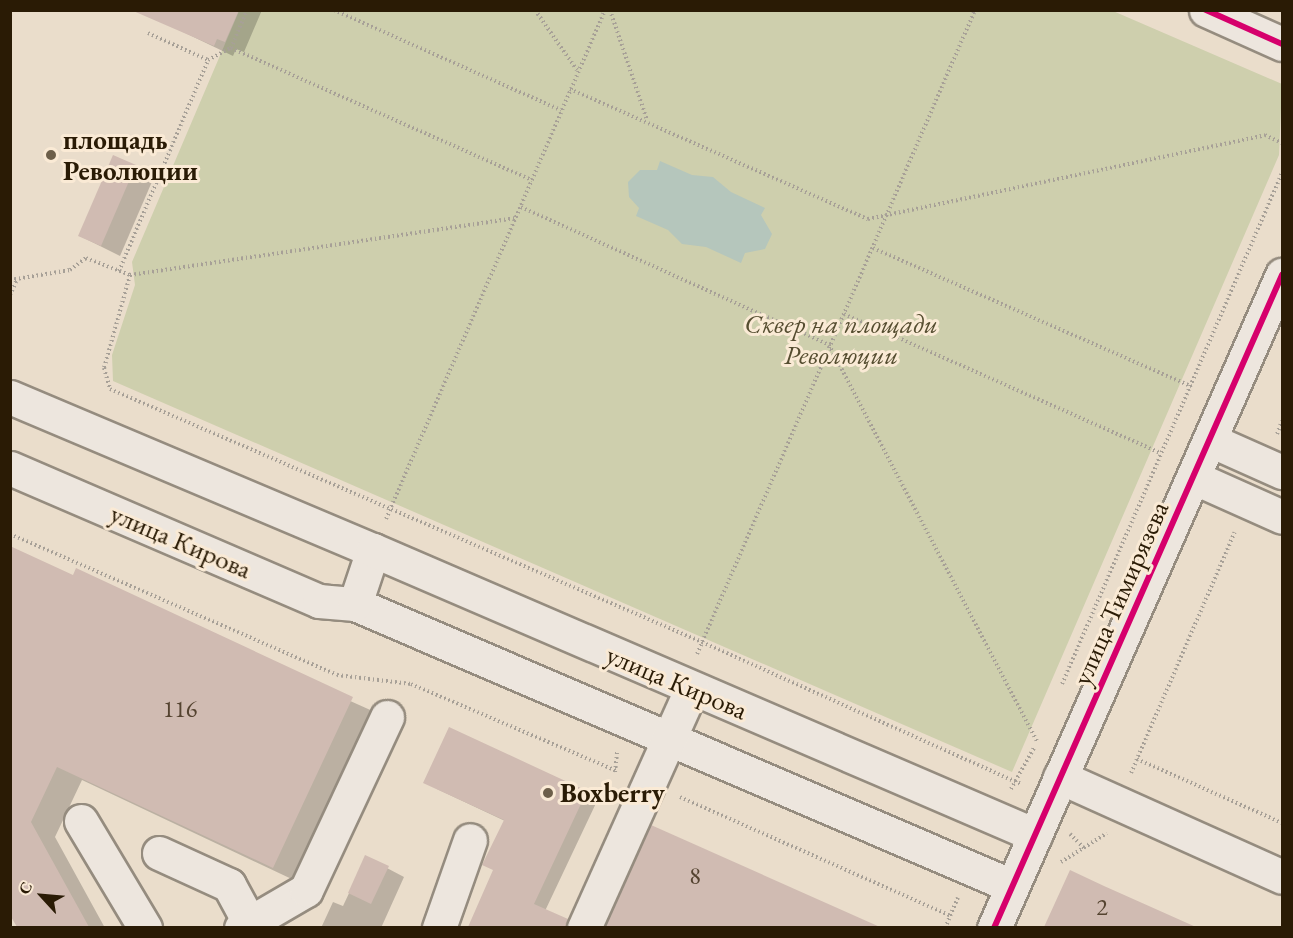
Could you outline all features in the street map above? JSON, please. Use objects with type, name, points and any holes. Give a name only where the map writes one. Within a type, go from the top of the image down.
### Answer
[{"type":"street","points":[[1206,10],[1282,44]]},
{"type":"street","name":"улица Тимирязева","points":[[994,927],[1195,478],[1282,275]]},
{"type":"street","name":"улица Кирова","points":[[10,397],[374,550],[1035,835]]},
{"type":"street","points":[[1210,440],[1273,468]]},
{"type":"street","name":"улица Кирова","points":[[10,468],[319,601],[355,604],[670,736],[1012,886]]},
{"type":"street","points":[[1195,478],[1282,517]]},
{"type":"street","points":[[355,604],[374,550]]},
{"type":"street","points":[[584,927],[692,688]]},
{"type":"street","points":[[159,853],[229,885],[245,925],[306,890],[387,717]]},
{"type":"street","points":[[1060,777],[1282,877]]},
{"type":"street","points":[[81,821],[145,927]]},
{"type":"street","points":[[439,927],[470,840]]},
{"type":"path","points":[[10,15],[13,10]]},
{"type":"path","points":[[119,271],[208,60],[231,48],[247,10]]},
{"type":"path","points":[[334,10],[561,110]]},
{"type":"path","points":[[535,10],[578,71]]},
{"type":"path","points":[[393,501],[517,218],[570,89],[608,10]]},
{"type":"path","points":[[608,10],[647,120]]},
{"type":"path","points":[[704,637],[975,10]]},
{"type":"path","points":[[148,33],[208,60]]},
{"type":"path","points":[[231,48],[532,180]]},
{"type":"path","points":[[570,89],[647,120],[868,219],[1265,135],[1282,143]]},
{"type":"path","points":[[1060,688],[1282,173]]},
{"type":"path","points":[[521,207],[830,345],[1037,742],[1041,731]]},
{"type":"path","points":[[10,280],[70,270],[86,258],[130,275],[517,218]]},
{"type":"path","points":[[873,248],[1191,386]]},
{"type":"path","points":[[130,275],[104,368],[110,389],[1017,780]]},
{"type":"path","points":[[10,295],[17,279]]},
{"type":"path","points":[[844,314],[1161,453]]},
{"type":"path","points":[[1273,468],[1282,421]]},
{"type":"path","points":[[1085,849],[1105,837],[1248,501]]},
{"type":"path","points":[[10,534],[337,675],[411,684],[648,783],[951,916]]},
{"type":"path","points":[[1137,759],[1282,823]]},
{"type":"green space","name":"Сквер на площади Революции","points":[[239,11],[1113,11],[1282,84],[1279,155],[1012,772],[113,381],[112,355],[135,285],[132,262]]},
{"type":"shaded area","points":[[660,161],[692,175],[713,177],[731,192],[765,208],[761,215],[772,234],[765,249],[745,253],[741,263],[706,247],[682,244],[668,230],[636,216],[639,208],[629,197],[628,182],[640,170],[657,170]]},
{"type":"building","points":[[131,10],[239,10],[225,42],[217,39],[214,46]]},
{"type":"building","points":[[113,155],[136,165],[101,246],[78,236]]},
{"type":"building","points":[[10,546],[73,575],[76,568],[353,697],[273,868],[57,767],[31,822],[89,927],[17,927],[10,915]]},
{"type":"building","points":[[449,727],[587,791],[534,904],[568,919],[566,927],[468,927],[493,870],[482,865],[504,820],[423,783]]},
{"type":"building","points":[[651,825],[880,927],[605,927]]},
{"type":"building","points":[[365,855],[389,866],[371,904],[348,893]]},
{"type":"building","points":[[1070,870],[1104,886],[1196,927],[1044,927]]},
{"type":"cycle path","points":[[1206,10],[1282,44]]},
{"type":"cycle path","points":[[994,928],[1282,275]]},
{"type":"place","name":"площадь Революции","points":[[51,155]]},
{"type":"place","name":"Boxberry","points":[[548,793]]}]
